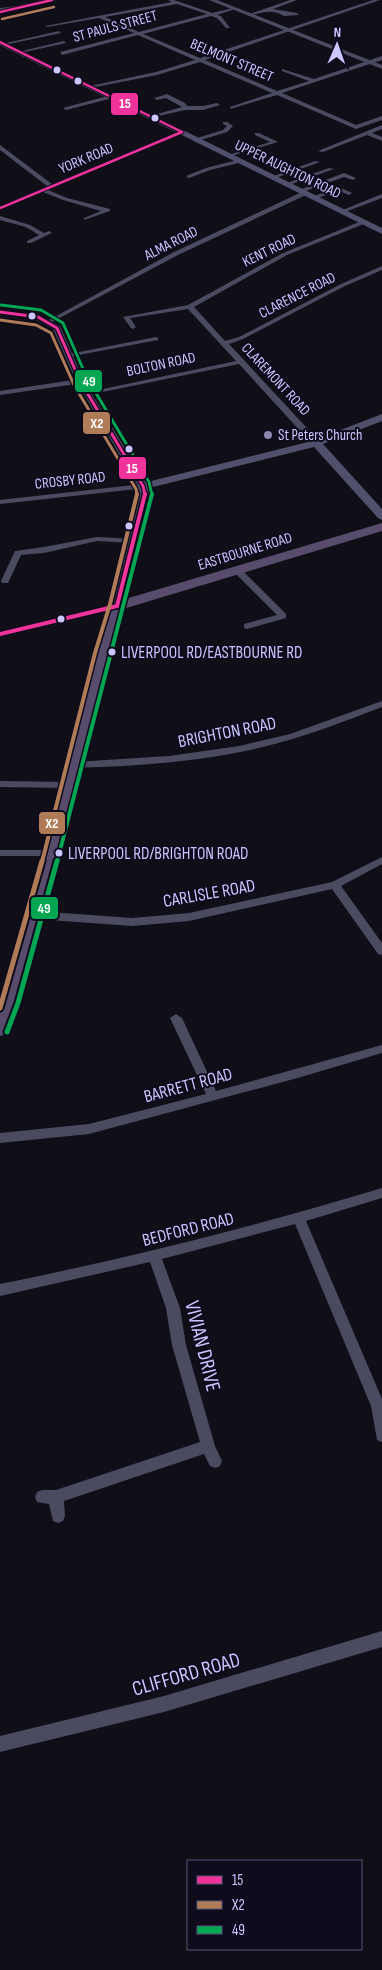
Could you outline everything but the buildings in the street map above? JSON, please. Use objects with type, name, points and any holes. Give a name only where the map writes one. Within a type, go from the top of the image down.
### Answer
[{"type":"highway","points":[[0,10],[36,1],[52,0]]},
{"type":"main road","name":"UPPER AUGHTON ROAD","points":[[2,43],[382,231]]},
{"type":"main road","points":[[0,1028],[11,1001],[52,853],[102,655],[145,496],[143,486],[316,443],[382,417]]},
{"type":"main road","name":"CLAREMONT ROAD","points":[[316,443],[382,516]]},
{"type":"main road","name":"EASTBOURNE ROAD","points":[[116,606],[238,571],[382,526]]},
{"type":"street","points":[[169,0],[219,17],[228,27]]},
{"type":"street","points":[[212,0],[382,67]]},
{"type":"street","points":[[249,15],[295,0]]},
{"type":"street","points":[[92,87],[157,73],[200,60],[378,0]]},
{"type":"street","points":[[47,26],[175,3]]},
{"type":"street","name":"ST PAULS STREET","points":[[62,53],[233,9]]},
{"type":"street","points":[[266,9],[281,12]]},
{"type":"street","name":"BELMONT STREET","points":[[98,16],[356,127],[382,118]]},
{"type":"street","points":[[2,43],[58,32]]},
{"type":"street","points":[[20,52],[64,42]]},
{"type":"street","points":[[232,108],[382,58]]},
{"type":"street","points":[[276,72],[287,69],[315,81]]},
{"type":"street","points":[[157,98],[167,96],[183,104],[185,108]]},
{"type":"street","points":[[66,108],[110,97]]},
{"type":"street","points":[[152,117],[185,108],[204,108],[217,105]]},
{"type":"street","points":[[197,138],[226,131],[230,126],[225,124]]},
{"type":"street","points":[[321,151],[382,128]]},
{"type":"street","name":"YORK ROAD","points":[[0,208],[182,132]]},
{"type":"street","points":[[368,132],[382,139]]},
{"type":"street","points":[[230,156],[275,142],[257,134]]},
{"type":"street","points":[[0,147],[51,186]]},
{"type":"street","points":[[200,181],[187,175],[208,168],[241,161]]},
{"type":"street","points":[[274,177],[317,162]]},
{"type":"street","points":[[287,184],[331,169]]},
{"type":"street","points":[[307,193],[344,175],[353,178]]},
{"type":"street","points":[[307,193],[338,189],[349,193]]},
{"type":"street","points":[[42,190],[65,199],[109,210],[86,219]]},
{"type":"street","name":"ALMA ROAD","points":[[50,321],[105,290],[240,221],[307,193]]},
{"type":"street","points":[[343,211],[382,196]]},
{"type":"street","points":[[0,218],[48,234],[28,242]]},
{"type":"street","name":"KENT ROAD","points":[[190,307],[285,254],[364,222]]},
{"type":"street","name":"CLARENCE ROAD","points":[[223,344],[241,338],[343,285],[382,268]]},
{"type":"street","points":[[133,327],[126,317],[190,307]]},
{"type":"street","name":"CLAREMONT ROAD","points":[[190,307],[316,443]]},
{"type":"street","points":[[0,312],[50,321],[57,328],[80,381],[143,486]]},
{"type":"street","points":[[68,355],[156,340]]},
{"type":"street","name":"BOLTON ROAD","points":[[88,394],[240,362]]},
{"type":"street","points":[[0,393],[80,381]]},
{"type":"street","name":"CROSBY ROAD","points":[[0,502],[143,486]]},
{"type":"street","points":[[5,581],[18,552],[44,550],[97,539],[133,541]]},
{"type":"street","points":[[238,571],[283,616],[246,626]]},
{"type":"street","points":[[0,634],[116,606]]},
{"type":"street","name":"BRIGHTON ROAD","points":[[74,765],[156,762],[241,749],[308,731],[382,704]]},
{"type":"street","points":[[0,784],[69,785]]},
{"type":"street","points":[[0,853],[52,853]]},
{"type":"street","name":"CARLISLE ROAD","points":[[34,915],[132,922],[180,918],[335,885],[382,860]]},
{"type":"street","points":[[335,885],[382,951]]},
{"type":"street","points":[[176,1018],[213,1096]]},
{"type":"street","name":"BARRETT ROAD","points":[[0,1138],[89,1129],[300,1073],[382,1048]]},
{"type":"street","name":"BEDFORD ROAD","points":[[0,1290],[155,1257],[299,1219],[382,1193]]},
{"type":"street","points":[[299,1219],[378,1406],[382,1435]]},
{"type":"street","name":"VIVIAN DRIVE","points":[[155,1257],[173,1308],[178,1345],[208,1446],[215,1461]]},
{"type":"street","points":[[58,1516],[49,1497],[208,1446]]},
{"type":"street","name":"CLIFFORD ROAD","points":[[0,1744],[54,1732],[219,1689],[341,1650],[382,1639]]},
{"type":"transit line","name":"15","points":[[0,12],[52,0]]},
{"type":"transit line","name":"X2","points":[[2,19],[54,7]]},
{"type":"transit line","name":"15","points":[[0,42],[182,132]]},
{"type":"transit line","name":"15","points":[[0,208],[182,132]]},
{"type":"transit line","name":"49","points":[[1,305],[41,310],[63,323],[87,378],[149,482],[152,496],[59,855],[18,1003],[7,1032]]},
{"type":"transit line","name":"15","points":[[0,312],[38,317],[57,328],[80,381],[143,486],[145,496],[117,606]]},
{"type":"transit line","name":"X2","points":[[0,320],[36,325],[51,333],[74,385],[136,489],[137,496],[45,851],[0,1008]]},
{"type":"transit line","name":"15","points":[[0,634],[117,606]]},
{"type":"place","name":"St Peters Church","points":[[268,435]]},
{"type":"place","name":"LIVERPOOL RD/EASTBOURNE RD","points":[[112,652]]},
{"type":"place","name":"LIVERPOOL RD/BRIGHTON ROAD","points":[[59,853]]}]
